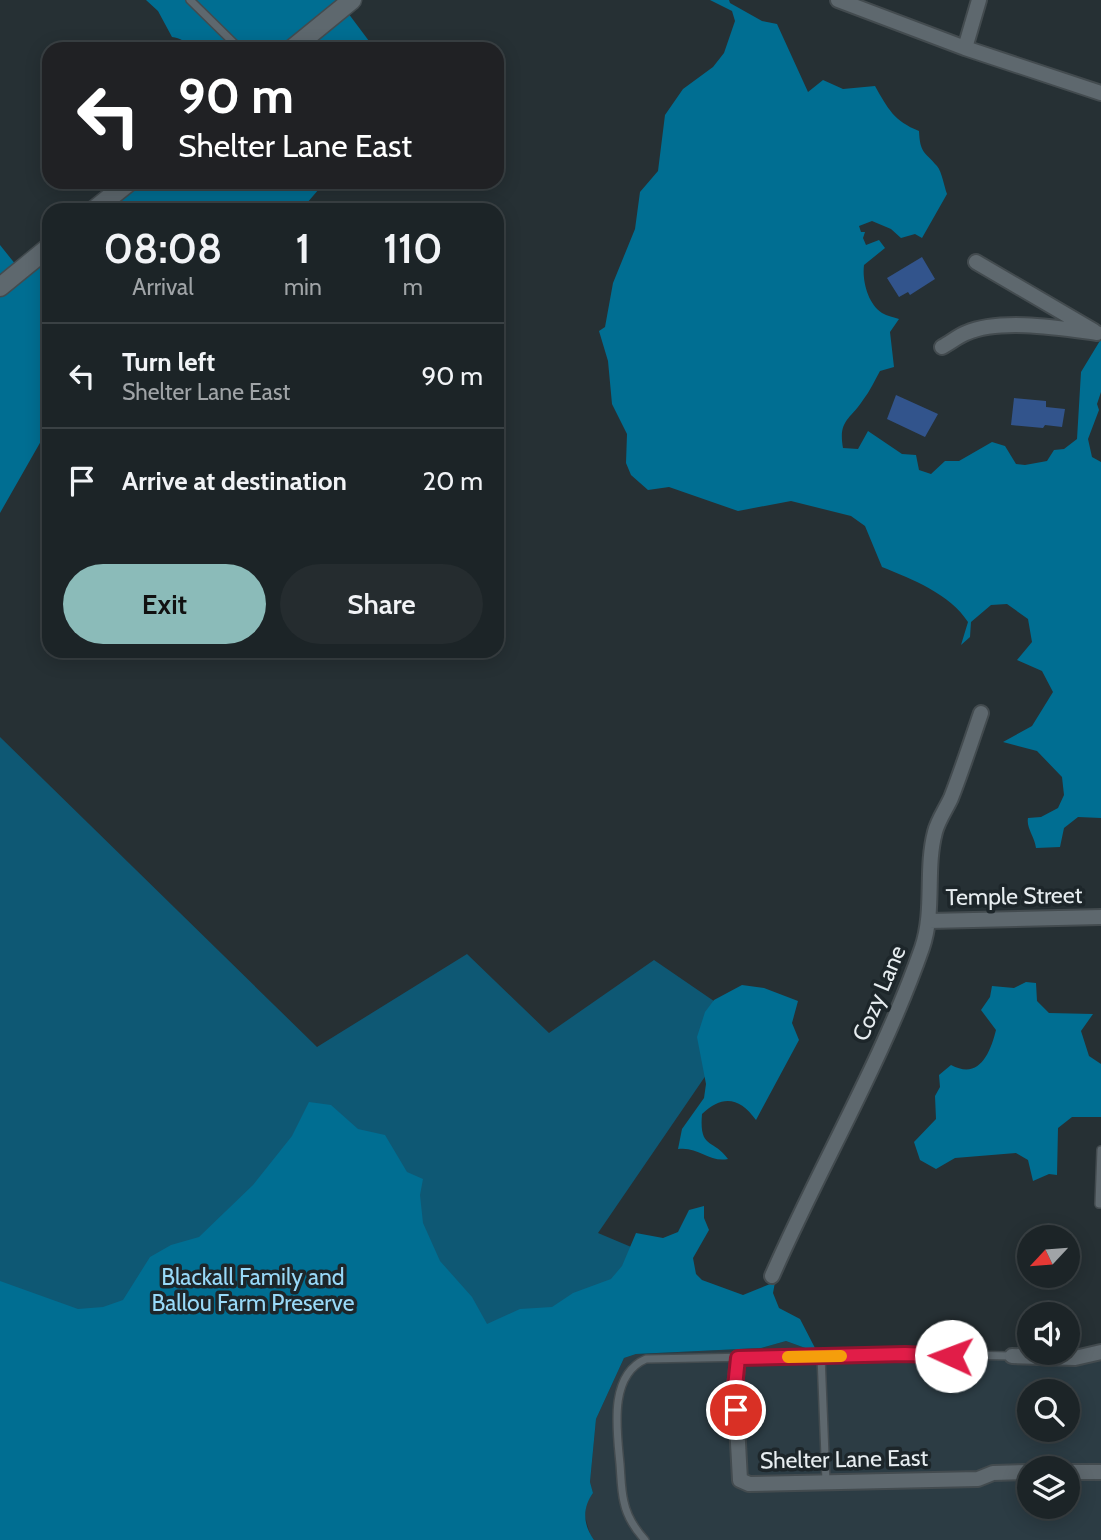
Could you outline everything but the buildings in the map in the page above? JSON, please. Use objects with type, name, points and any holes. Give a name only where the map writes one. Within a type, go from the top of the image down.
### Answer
[{"type":"street","points":[[301,42],[352,0]]},
{"type":"street","points":[[838,0],[965,48],[1101,93]]},
{"type":"street","points":[[965,48],[979,0]]},
{"type":"street","points":[[103,203],[120,189]]},
{"type":"street","points":[[0,287],[42,253]]},
{"type":"street","points":[[976,262],[1099,334]]},
{"type":"street","points":[[942,347],[967,332],[994,327],[1031,325],[1099,334]]},
{"type":"street","name":"Cozy Lane","points":[[772,1276],[891,1026],[923,944],[929,921],[935,831],[965,762],[981,713]]},
{"type":"street","name":"Temple Street","points":[[929,921],[1101,917]]},
{"type":"street","points":[[1012,1356],[1075,1358],[1101,1352]]},
{"type":"street","name":"Shelter Lane East","points":[[738,1358],[735,1387],[740,1480],[749,1484],[978,1479],[993,1473],[1017,1472]]},
{"type":"street","points":[[1080,1472],[1101,1472]]},
{"type":"lane","points":[[190,0],[233,42]]},
{"type":"lane","points":[[1101,1150],[1101,1204]]},
{"type":"lane","points":[[645,1540],[633,1526],[624,1502],[616,1419],[621,1390],[627,1374],[635,1364],[646,1359],[905,1354],[1012,1356]]},
{"type":"lane","points":[[821,1356],[826,1481]]},
{"type":"shaded area","points":[[786,1341],[808,1349],[906,1354],[1017,1352],[1017,1365],[1080,1365],[1080,1351],[1101,1351],[1101,1540],[594,1540],[585,1516],[586,1503],[593,1493],[590,1482],[596,1419],[624,1358],[636,1354],[761,1348]]},
{"type":"green space","points":[[146,0],[353,0],[345,9],[370,42],[185,42],[172,37],[158,11]]},
{"type":"green space","points":[[710,0],[729,0],[762,21],[777,24],[808,92],[823,80],[843,89],[875,86],[892,113],[903,123],[919,131],[922,148],[939,169],[943,179],[947,194],[922,238],[915,234],[901,238],[891,229],[872,221],[859,226],[861,232],[865,232],[863,238],[866,245],[879,240],[885,248],[864,265],[865,285],[870,298],[882,313],[899,319],[890,332],[894,367],[880,371],[866,397],[846,421],[842,432],[843,448],[858,449],[868,431],[902,454],[916,455],[919,470],[931,474],[945,461],[959,461],[992,442],[1005,446],[1016,464],[1047,461],[1054,450],[1064,449],[1077,439],[1081,372],[1101,339],[1101,392],[1097,404],[1099,410],[1088,439],[1092,457],[1101,462],[1101,818],[1078,817],[1064,828],[1060,847],[1036,848],[1028,818],[1041,817],[1058,808],[1064,795],[1062,777],[1037,751],[1003,742],[1032,726],[1053,692],[1042,671],[1017,660],[1032,642],[1028,619],[1007,604],[991,605],[971,622],[970,637],[961,645],[968,622],[960,612],[930,588],[882,567],[865,526],[851,516],[791,501],[738,511],[669,487],[648,490],[631,475],[626,463],[627,434],[612,404],[608,361],[599,331],[605,327],[613,283],[635,229],[640,192],[658,171],[665,115],[683,89],[713,67],[724,53],[735,21],[732,11]]},
{"type":"green space","points":[[120,189],[319,189],[307,203],[103,203]]},
{"type":"green space","points":[[0,245],[20,270],[42,253],[42,439],[0,513]]},
{"type":"green space","name":"Blackall Family and Ballou Farm Preserve","points":[[0,737],[317,1047],[467,954],[549,1033],[654,960],[743,1021],[598,1233],[662,1260],[552,1513],[0,1540]]},
{"type":"green space","points":[[1026,982],[1036,983],[1037,1001],[1049,1013],[1093,1014],[1081,1031],[1089,1056],[1101,1064],[1101,1117],[1072,1117],[1058,1128],[1057,1175],[1049,1174],[1033,1181],[1028,1160],[1016,1153],[955,1158],[936,1169],[920,1160],[914,1142],[936,1119],[935,1096],[940,1087],[939,1075],[951,1065],[969,1069],[982,1062],[987,1056],[996,1030],[981,1010],[990,997],[992,986],[1014,988]]},
{"type":"green space","points":[[742,985],[764,988],[798,1001],[792,1023],[799,1040],[756,1120],[744,1107],[731,1101],[717,1103],[702,1114],[705,1139],[728,1159],[722,1160],[692,1150],[678,1149],[682,1129],[704,1098],[706,1084],[697,1037],[705,1012],[714,1000]]},
{"type":"green space","points":[[309,1102],[331,1105],[358,1129],[385,1135],[407,1172],[423,1179],[420,1195],[423,1223],[440,1261],[472,1297],[487,1324],[520,1309],[552,1307],[573,1293],[611,1279],[622,1266],[636,1233],[663,1238],[678,1232],[689,1210],[704,1206],[704,1218],[709,1230],[693,1258],[696,1274],[702,1280],[743,1295],[775,1282],[773,1293],[779,1308],[800,1319],[815,1348],[808,1349],[786,1341],[761,1348],[636,1354],[624,1358],[596,1419],[590,1482],[593,1493],[585,1516],[594,1540],[0,1540],[0,1281],[78,1309],[103,1307],[123,1300],[150,1257],[171,1245],[199,1237],[253,1185],[292,1136]]},
{"type":"slow traffic","points":[[788,1357],[841,1356]]},
{"type":"route","points":[[736,1410],[738,1358],[905,1354],[951,1356]]}]
